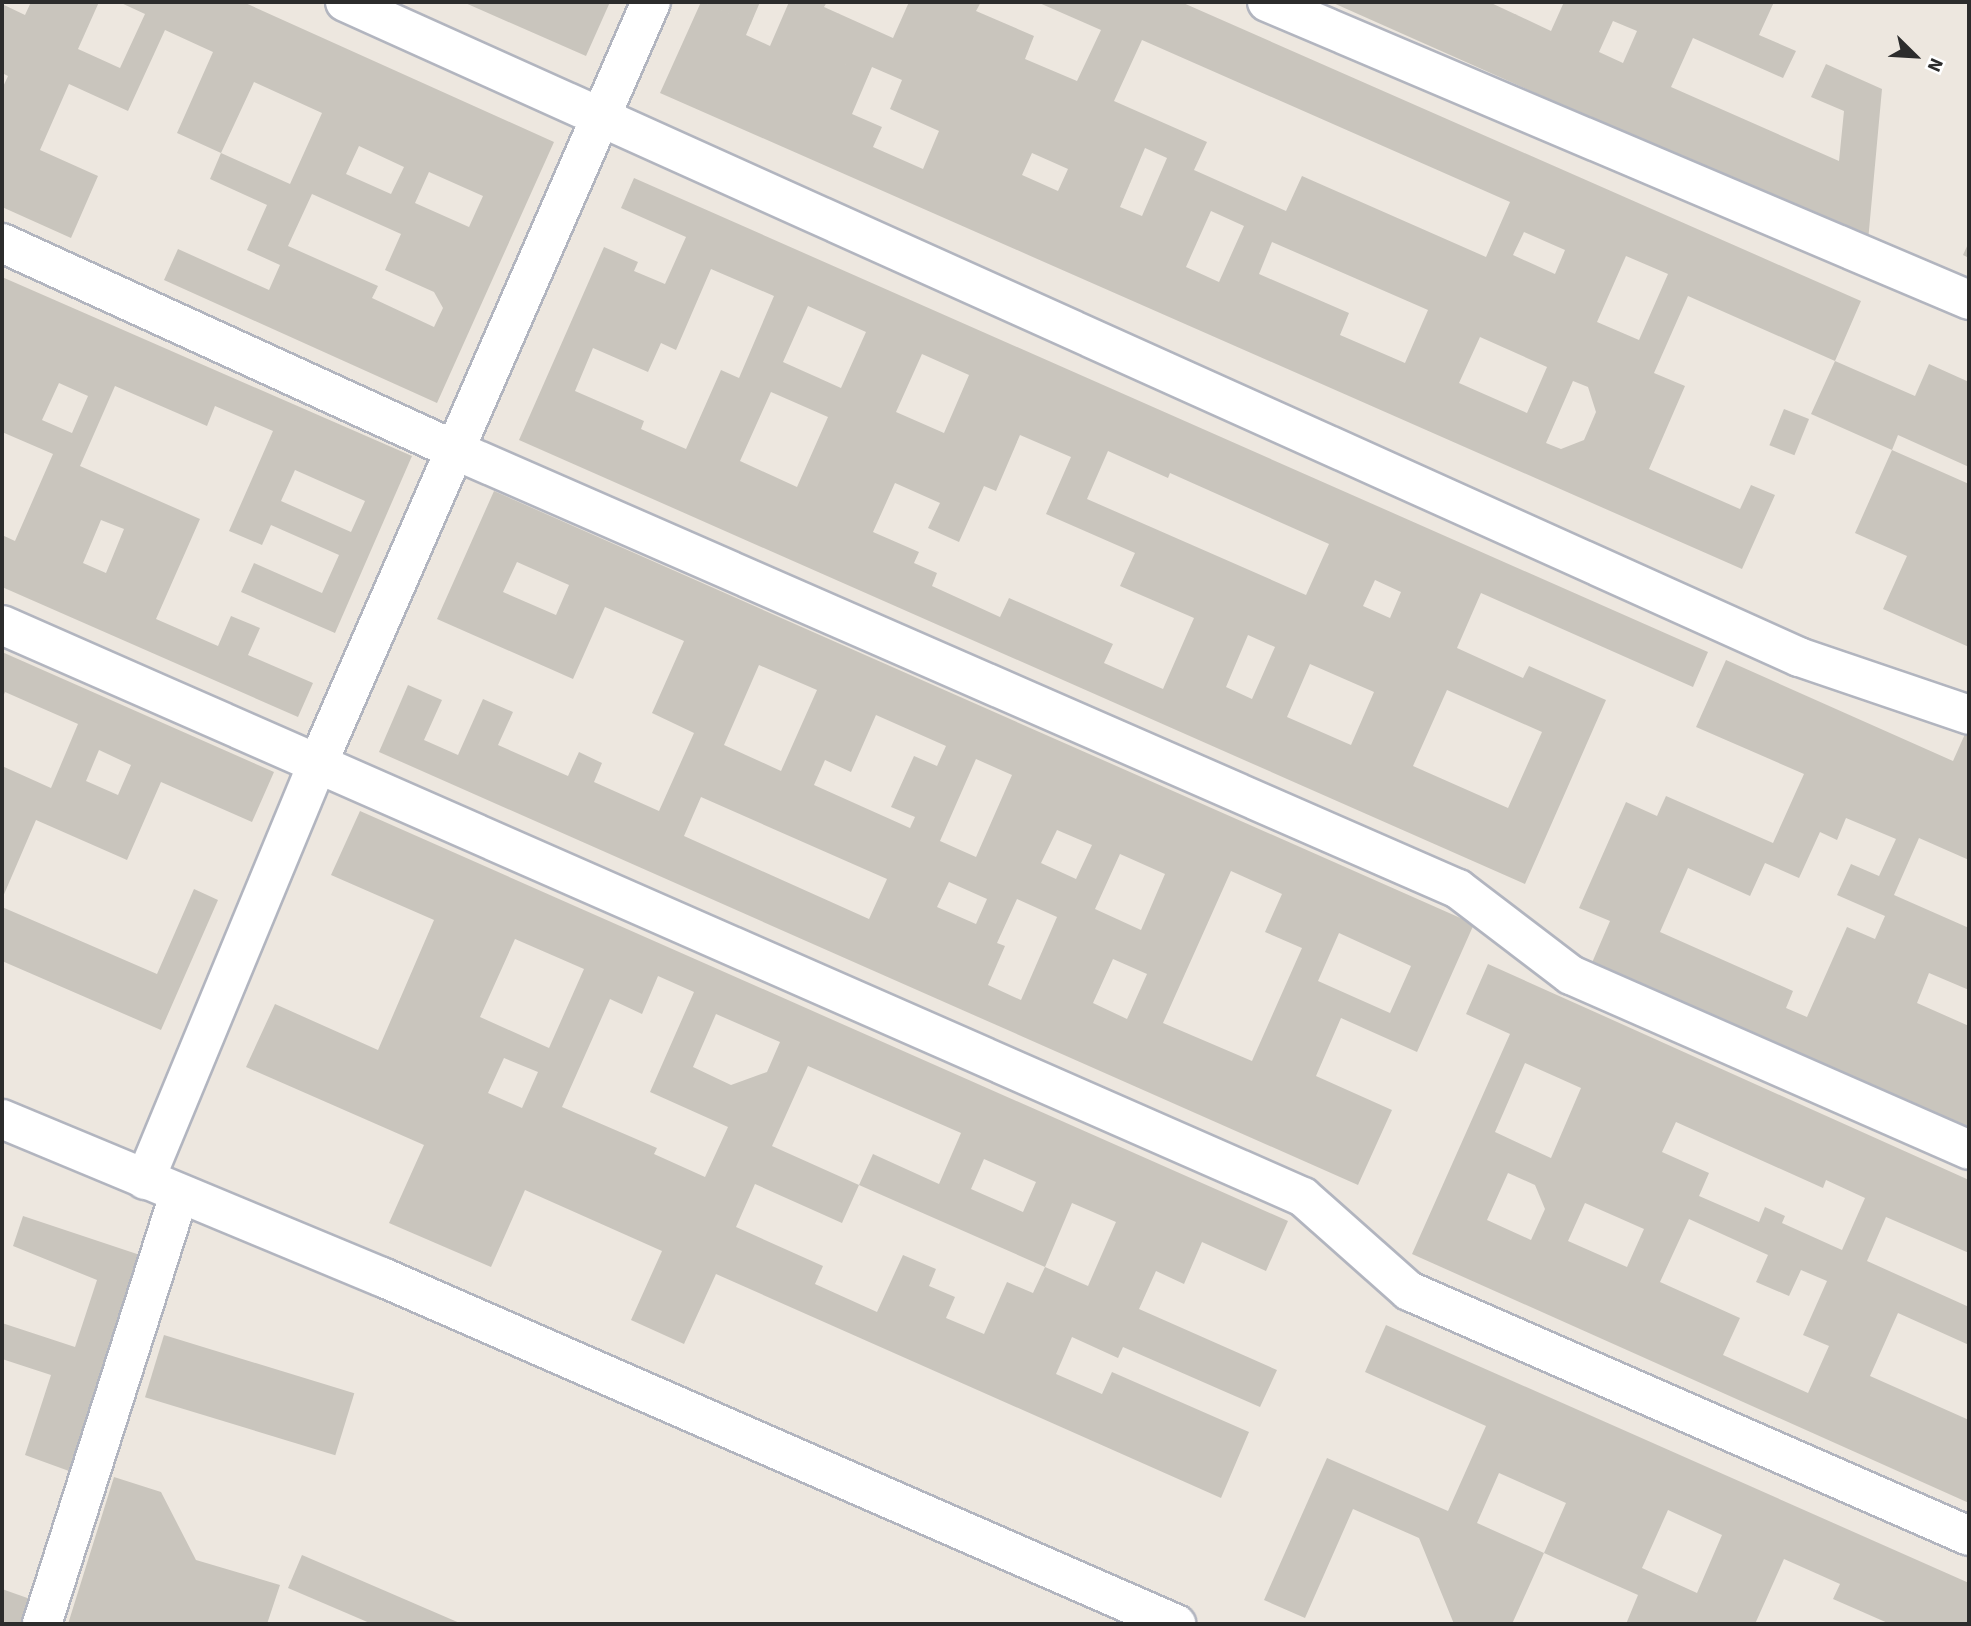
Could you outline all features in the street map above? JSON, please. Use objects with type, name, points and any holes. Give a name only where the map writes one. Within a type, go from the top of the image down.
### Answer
[{"type":"street","points":[[345,2],[1799,657],[1969,715]]},
{"type":"street","points":[[145,1180],[317,765],[457,451],[598,115],[651,2]]},
{"type":"street","points":[[1267,2],[1969,300]]},
{"type":"street","points":[[2,243],[457,451],[1458,889],[1571,975],[1969,1150]]},
{"type":"street","points":[[2,625],[1303,1197],[1409,1292],[1969,1536]]},
{"type":"street","points":[[2,1119],[179,1196],[382,1277],[1176,1624]]},
{"type":"street","points":[[43,1624],[179,1196]]},
{"type":"building","points":[[31,2],[99,2],[78,49],[120,68],[145,14],[119,2],[243,2],[554,142],[437,403],[164,280],[178,249],[269,290],[280,265],[247,250],[267,205],[210,179],[221,153],[177,133],[213,52],[165,30],[128,111],[69,84],[40,150],[98,176],[71,238],[2,207],[2,89],[8,76],[2,73],[2,4],[25,15]],"holes":[[[254,82],[322,113],[290,184],[221,153]],[[359,146],[404,167],[391,194],[346,174]],[[429,172],[483,196],[469,227],[415,203]],[[312,194],[401,234],[385,270],[434,292],[443,308],[434,327],[372,298],[378,286],[288,246]]]},
{"type":"building","points":[[463,2],[576,4],[610,2],[586,56]]},
{"type":"building","points":[[701,2],[760,2],[746,35],[770,46],[789,2],[827,2],[824,7],[893,38],[909,2],[981,2],[976,11],[1034,36],[1025,59],[1077,81],[1101,30],[1037,2],[1181,2],[1861,301],[1835,361],[1688,296],[1654,373],[1685,386],[1649,469],[1740,509],[1751,485],[1775,495],[1742,569],[660,93]],"holes":[[[1142,40],[1510,202],[1486,257],[1302,176],[1286,211],[1194,170],[1207,142],[1114,101]],[[872,67],[902,80],[890,109],[939,131],[923,169],[873,147],[882,127],[852,114]],[[1145,148],[1167,158],[1142,216],[1120,207]],[[1032,153],[1068,169],[1058,191],[1022,175]],[[1211,211],[1244,226],[1219,282],[1186,267]],[[1524,232],[1565,250],[1555,274],[1513,255]],[[1272,242],[1428,310],[1405,363],[1340,335],[1349,313],[1259,274]],[[1626,256],[1668,274],[1639,340],[1597,322]],[[1480,337],[1547,367],[1527,413],[1459,383]],[[1573,381],[1588,387],[1596,412],[1584,440],[1561,449],[1546,443]]]},
{"type":"building","points":[[1331,2],[1489,2],[1551,31],[1564,2],[1774,2],[1759,35],[1796,51],[1783,78],[1693,38],[1671,87],[1839,161],[1844,111],[1811,97],[1826,64],[1882,89],[1868,241]],"holes":[[[1613,21],[1637,31],[1623,63],[1599,52]]]},
{"type":"building","points":[[634,178],[1708,652],[1693,687],[1481,593],[1457,648],[1523,678],[1529,666],[1606,700],[1525,884],[519,440],[604,247],[638,262],[634,271],[665,284],[686,237],[621,208]],"holes":[[[711,269],[774,296],[739,378],[721,370],[686,449],[641,429],[644,421],[575,391],[593,348],[648,372],[661,343],[676,350]],[[808,306],[866,332],[841,388],[783,362]],[[922,354],[969,375],[944,433],[896,412]],[[771,392],[828,417],[797,487],[740,461]],[[1020,435],[1071,457],[1046,514],[1135,553],[1120,586],[1194,618],[1163,689],[1104,663],[1113,644],[1009,598],[1000,617],[932,586],[937,573],[914,563],[919,552],[873,532],[895,483],[940,503],[928,528],[959,542],[984,486],[996,491]],[[1108,451],[1168,478],[1170,473],[1329,544],[1306,595],[1087,499]],[[1375,580],[1401,592],[1390,618],[1363,606]],[[1248,635],[1275,647],[1252,699],[1226,687]],[[1310,664],[1374,692],[1351,745],[1287,717]],[[1447,690],[1542,732],[1508,808],[1413,766]]]},
{"type":"building","points":[[1969,242],[1969,258],[1963,255]]},
{"type":"building","points":[[2,277],[412,456],[335,633],[241,592],[254,563],[322,593],[339,555],[271,525],[262,545],[229,531],[273,431],[215,406],[207,426],[115,386],[80,466],[200,519],[156,619],[218,646],[231,616],[260,628],[248,655],[313,683],[298,717],[2,587],[2,535],[15,541],[53,454],[2,432]],"holes":[[[59,383],[88,396],[72,433],[42,420]],[[295,470],[365,501],[351,532],[281,501]],[[101,520],[124,529],[106,573],[83,563]]]},
{"type":"building","points":[[1835,361],[1915,396],[1929,364],[1969,382],[1969,467],[1898,435],[1892,450],[1811,414]]},
{"type":"building","points":[[1784,409],[1809,419],[1794,455],[1769,445]]},
{"type":"building","points":[[1892,450],[1969,484],[1969,647],[1883,609],[1907,556],[1855,533]]},
{"type":"building","points":[[494,491],[1474,924],[1417,1052],[1341,1018],[1316,1076],[1392,1110],[1358,1185],[379,752],[408,685],[442,700],[424,740],[458,755],[483,699],[513,712],[498,745],[568,776],[579,752],[602,763],[594,782],[659,811],[694,733],[652,713],[684,641],[605,607],[573,679],[437,619]],"holes":[[[517,562],[569,585],[556,615],[503,592]],[[759,665],[817,690],[781,771],[724,745]],[[876,715],[946,746],[937,766],[914,756],[891,807],[915,817],[910,828],[814,785],[825,760],[851,772]],[[976,759],[1012,775],[976,857],[940,841]],[[701,797],[887,879],[869,919],[684,836]],[[1057,830],[1092,845],[1076,879],[1041,863]],[[1120,854],[1165,874],[1141,930],[1095,909]],[[1231,871],[1282,894],[1265,932],[1302,948],[1252,1061],[1163,1023]],[[949,882],[987,899],[976,924],[937,907]],[[1017,899],[1057,917],[1021,1000],[988,985],[1005,946],[997,943]],[[1339,933],[1411,966],[1390,1013],[1318,981]],[[1113,959],[1147,974],[1127,1019],[1093,1003]]]},
{"type":"building","points":[[2,652],[274,772],[252,822],[161,782],[127,860],[36,820],[2,899],[2,766],[51,788],[78,724],[5,692],[2,699]],"holes":[[[99,750],[131,765],[118,795],[86,781]]]},
{"type":"building","points":[[1726,660],[1953,761],[1969,725],[1969,860],[1919,838],[1894,895],[1969,928],[1969,990],[1929,973],[1917,1003],[1969,1026],[1969,1132],[1591,965],[1610,921],[1579,908],[1626,802],[1657,816],[1666,796],[1773,843],[1804,774],[1696,727]],"holes":[[[1846,818],[1896,839],[1879,876],[1851,864],[1837,895],[1885,916],[1875,939],[1847,927],[1807,1017],[1786,1008],[1793,991],[1660,932],[1688,868],[1750,896],[1765,863],[1799,878],[1820,832],[1837,840]]]},
{"type":"building","points":[[360,811],[1288,1221],[1266,1271],[1202,1242],[1184,1284],[1156,1271],[1139,1309],[1277,1370],[1260,1407],[1123,1347],[1118,1358],[1072,1337],[1056,1374],[1102,1394],[1112,1372],[1249,1432],[1221,1498],[716,1274],[684,1344],[631,1320],[662,1251],[525,1190],[491,1267],[389,1223],[424,1145],[246,1067],[275,1004],[378,1050],[434,920],[331,875]],"holes":[[[515,939],[584,969],[549,1048],[480,1017]],[[658,976],[694,992],[650,1092],[728,1127],[705,1177],[654,1154],[657,1148],[562,1107],[610,999],[642,1014]],[[716,1014],[780,1042],[767,1072],[731,1085],[693,1067]],[[504,1058],[538,1072],[522,1108],[488,1093]],[[808,1066],[961,1133],[939,1184],[873,1154],[859,1185],[772,1146]],[[984,1159],[1036,1182],[1023,1212],[971,1189]],[[755,1184],[842,1223],[859,1185],[1045,1267],[1033,1293],[1007,1282],[984,1334],[946,1318],[955,1297],[929,1286],[936,1269],[903,1255],[877,1312],[815,1284],[823,1266],[736,1227]],[[1072,1203],[1116,1222],[1088,1286],[1045,1267]]]},
{"type":"building","points":[[194,889],[218,900],[161,1030],[2,961],[2,907],[157,974]]},
{"type":"building","points":[[1488,964],[1969,1180],[1969,1253],[1886,1217],[1867,1261],[1969,1307],[1969,1345],[1898,1313],[1870,1376],[1969,1420],[1969,1503],[1412,1254],[1510,1034],[1466,1014]],"holes":[[[1525,1063],[1581,1088],[1551,1158],[1495,1132]],[[1676,1122],[1823,1188],[1826,1180],[1865,1198],[1842,1250],[1782,1223],[1785,1216],[1765,1207],[1759,1222],[1699,1196],[1709,1173],[1662,1152]],[[1508,1173],[1535,1185],[1545,1209],[1531,1240],[1487,1220]],[[1585,1203],[1644,1229],[1627,1267],[1568,1241]],[[1689,1219],[1768,1255],[1756,1282],[1789,1296],[1801,1270],[1827,1281],[1803,1335],[1829,1346],[1808,1393],[1723,1355],[1740,1318],[1660,1282]]]},
{"type":"building","points":[[23,1216],[143,1256],[69,1471],[25,1455],[51,1375],[2,1359],[2,1323],[75,1347],[97,1280],[13,1246]]},
{"type":"building","points":[[1386,1325],[1969,1583],[1969,1624],[1890,1624],[1833,1599],[1840,1584],[1784,1559],[1755,1624],[1626,1624],[1638,1595],[1544,1553],[1512,1624],[1454,1624],[1419,1538],[1353,1509],[1305,1618],[1264,1600],[1327,1458],[1448,1511],[1486,1426],[1365,1372]],"holes":[[[1499,1473],[1566,1503],[1544,1553],[1477,1523]],[[1668,1510],[1722,1535],[1697,1593],[1642,1568]]]},
{"type":"building","points":[[164,1335],[354,1393],[335,1455],[145,1397]]},
{"type":"building","points":[[114,1477],[161,1492],[196,1560],[280,1585],[267,1624],[68,1624]]},
{"type":"building","points":[[302,1555],[462,1624],[372,1624],[288,1588]]},
{"type":"building","points":[[2,1589],[33,1600],[24,1624],[2,1624]]}]
